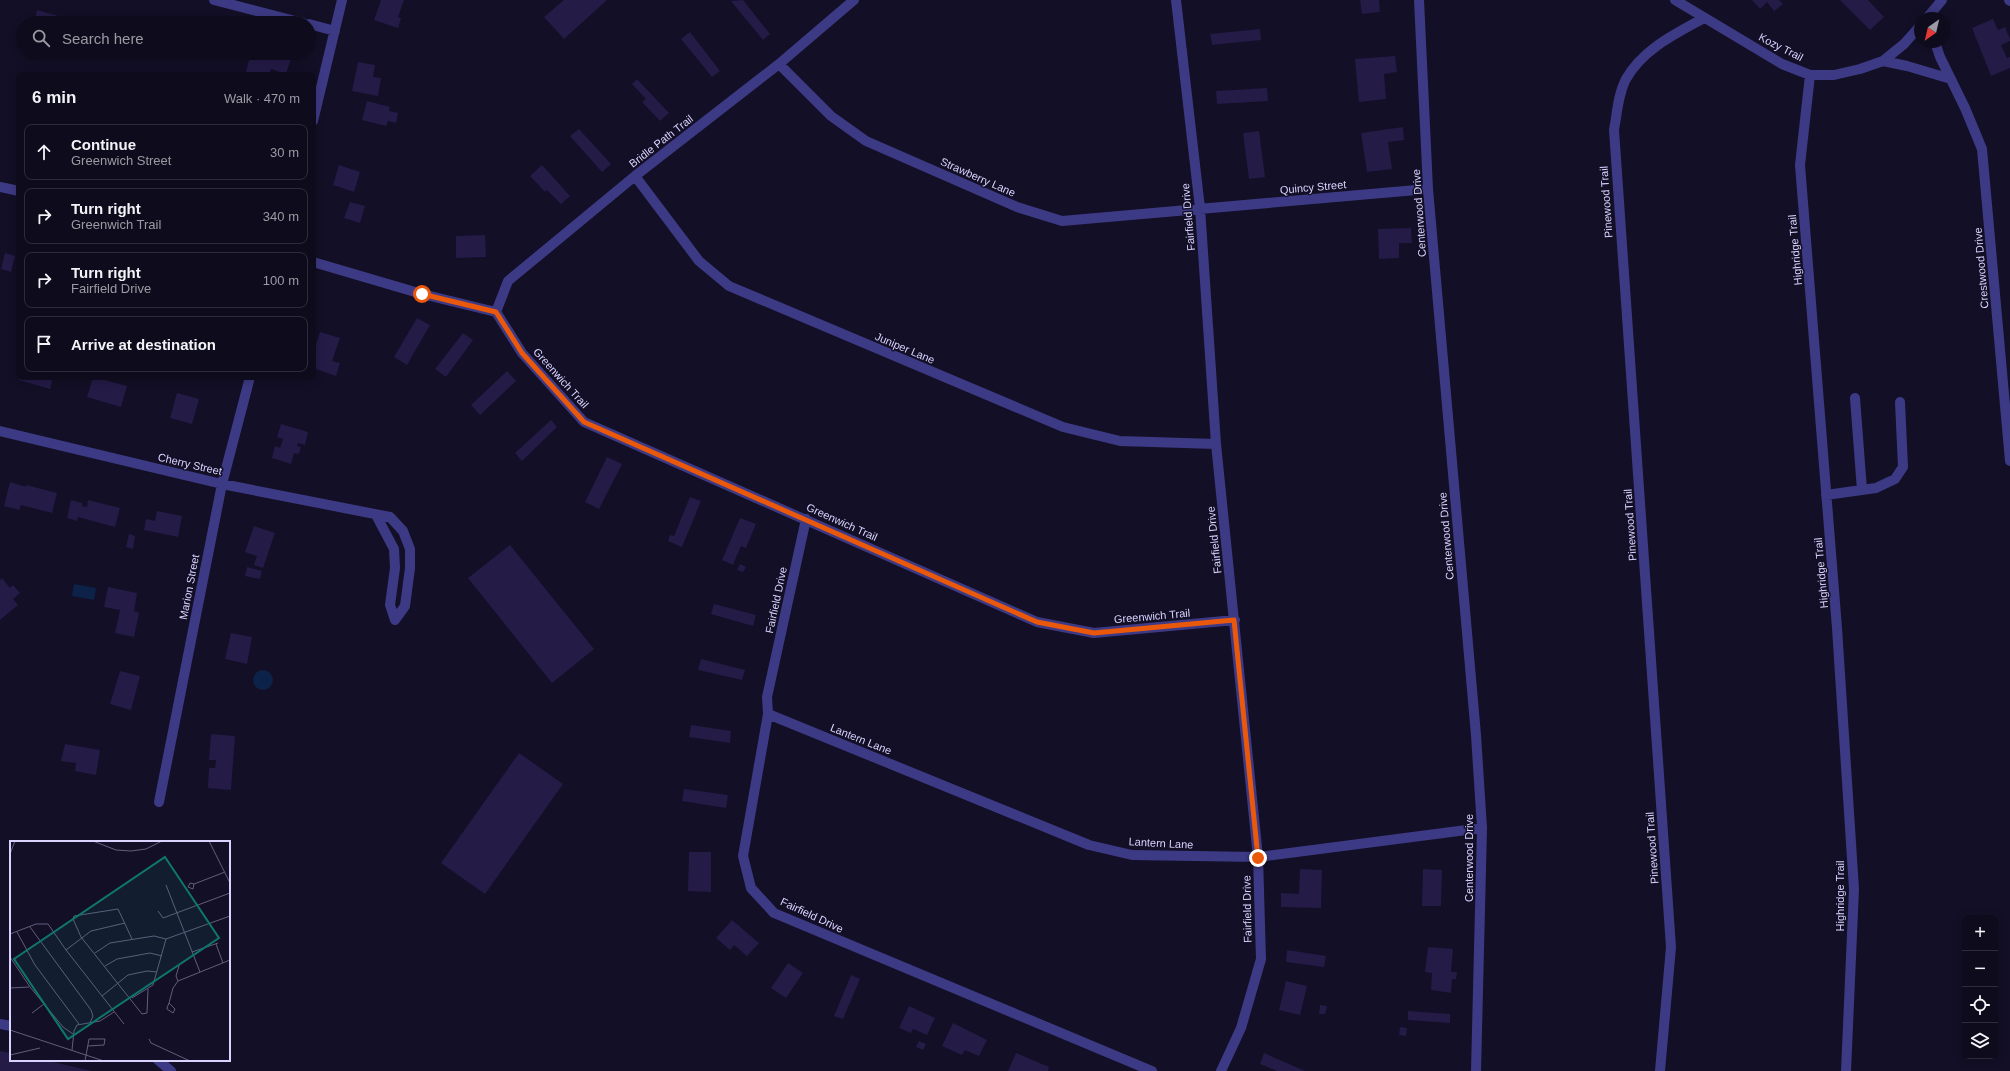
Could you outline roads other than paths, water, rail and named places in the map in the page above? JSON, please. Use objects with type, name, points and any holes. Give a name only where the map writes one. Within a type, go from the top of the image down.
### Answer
[{"type":"street","points":[[214,0],[276,16]]},
{"type":"street","points":[[316,109],[342,0]]},
{"type":"street","name":"Bridle Path Trail","points":[[496,312],[508,281],[635,176],[779,64],[854,0]]},
{"type":"street","name":"Fairfield Drive","points":[[1176,0],[1200,208],[1216,444],[1258,858],[1260,959],[1241,1028],[1221,1071]]},
{"type":"street","name":"Centerwood Drive","points":[[1419,0],[1428,189],[1476,734],[1482,828],[1476,1071]]},
{"type":"street","name":"Kozy Trail","points":[[1675,0],[1782,64],[1810,75],[1834,75],[1860,69],[1883,61],[1904,44],[1914,33]]},
{"type":"street","points":[[1932,12],[1942,0]]},
{"type":"street","name":"Pinewood Trail","points":[[1660,1071],[1671,947],[1614,130],[1618,102],[1626,80],[1636,65],[1649,51],[1704,18]]},
{"type":"street","points":[[316,26],[335,31]]},
{"type":"street","name":"Crestwood Drive","points":[[1938,48],[1982,149],[2010,461]]},
{"type":"street","points":[[1883,61],[1907,66],[1951,79]]},
{"type":"street","name":"Strawberry Lane","points":[[779,64],[831,116],[866,141],[1017,207],[1062,221],[1200,208]]},
{"type":"street","name":"Highridge Trail","points":[[1810,75],[1800,165],[1826,496],[1854,889],[1846,1071]]},
{"type":"street","name":"Juniper Lane","points":[[635,176],[699,261],[729,286],[1063,427],[1120,441],[1216,444]]},
{"type":"street","points":[[0,187],[16,190]]},
{"type":"street","name":"Quincy Street","points":[[1200,208],[1428,189]]},
{"type":"street","points":[[316,263],[422,294],[496,312]]},
{"type":"street","name":"Greenwich Trail","points":[[496,312],[522,353],[584,422],[1037,622],[1094,633],[1234,620]]},
{"type":"street","name":"Marion Street","points":[[158,802],[222,484],[249,380]]},
{"type":"street","points":[[1855,398],[1862,490]]},
{"type":"street","points":[[1826,496],[1862,490],[1886,484],[1895,479],[1903,467],[1900,402]]},
{"type":"street","name":"Cherry Street","points":[[0,431],[222,484],[390,517],[403,531],[410,549],[410,568],[405,606],[395,620],[390,605],[395,568],[394,549],[376,515]]},
{"type":"street","name":"Fairfield Drive","points":[[806,519],[767,697],[768,714],[743,856],[751,888],[774,913],[1152,1071]]},
{"type":"street","name":"Lantern Lane","points":[[768,714],[1089,845],[1132,855],[1258,858],[1482,828]]},
{"type":"street","points":[[0,1024],[10,1026]]},
{"type":"street","points":[[159,1061],[171,1071]]},
{"type":"water","points":[[74,584],[96,588],[94,600],[72,596]]},
{"type":"water","points":[[263,670],[270,673],[273,680],[270,687],[263,690],[256,687],[253,680],[256,673]]}]
